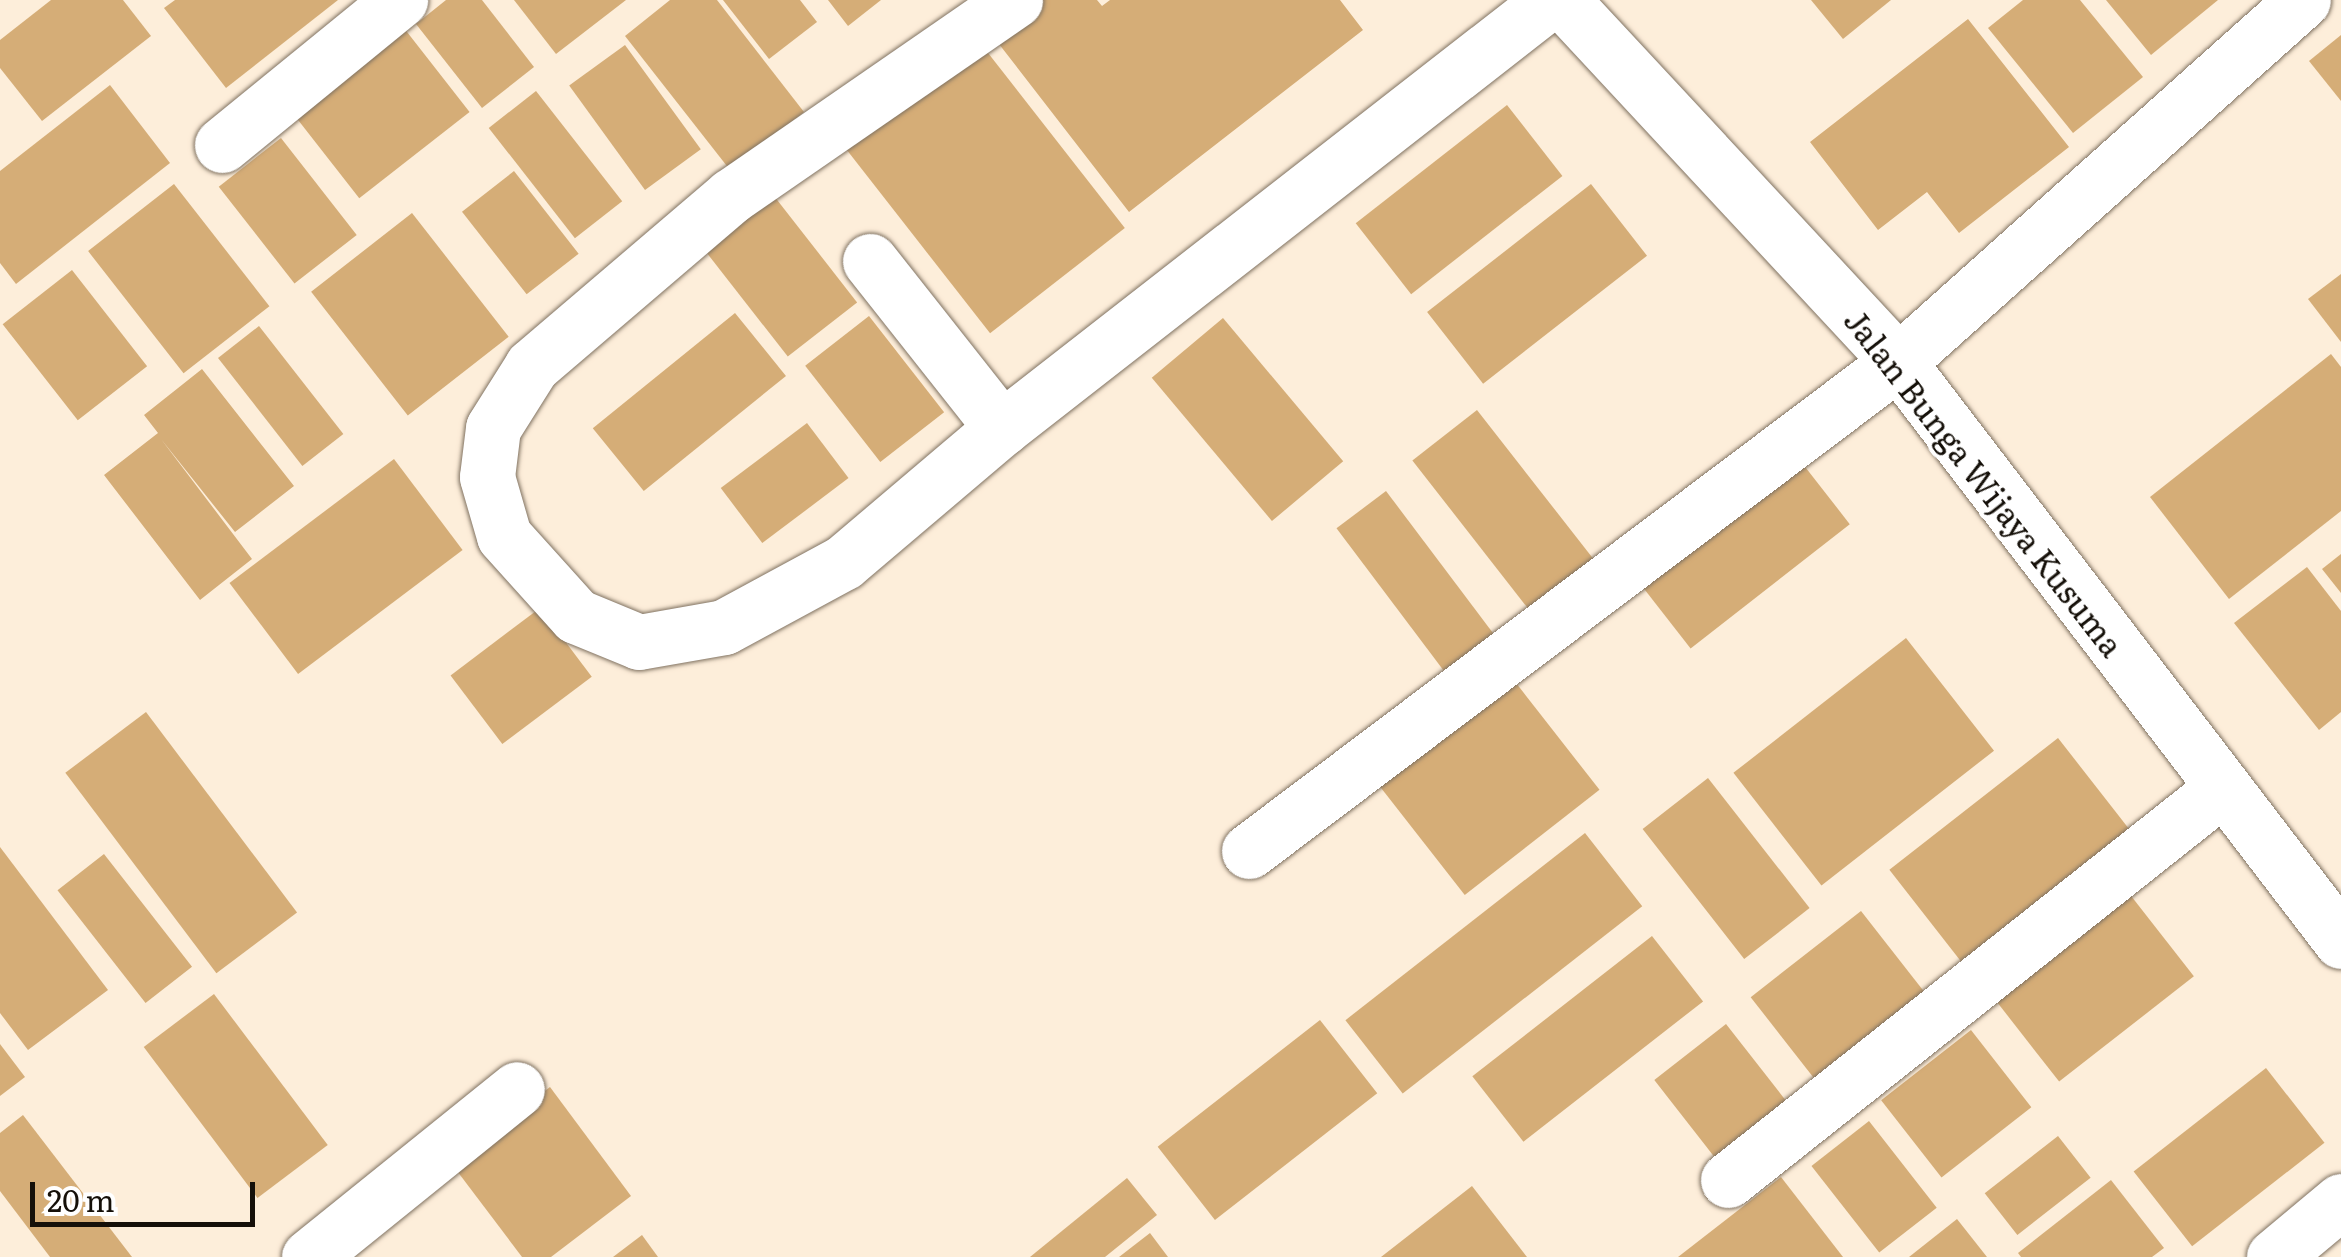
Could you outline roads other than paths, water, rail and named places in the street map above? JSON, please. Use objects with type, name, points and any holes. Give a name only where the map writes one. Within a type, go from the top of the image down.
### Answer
[{"type":"street","points":[[222,145],[400,0]]},
{"type":"street","points":[[1015,0],[731,196],[532,366],[492,428],[487,477],[504,536],[576,616],[640,642],[724,627],[844,562],[1002,428],[1551,0]]},
{"type":"street","name":"Jalan Bunga Wijaya Kusuma","points":[[1562,0],[1898,362],[2222,788],[2334,917]]},
{"type":"street","points":[[1249,851],[1898,362],[2303,0]]},
{"type":"street","points":[[870,261],[1002,428]]},
{"type":"street","points":[[1728,1180],[2222,788]]},
{"type":"street","points":[[309,1257],[516,1090]]},
{"type":"street","points":[[2274,1257],[2341,1201]]}]
